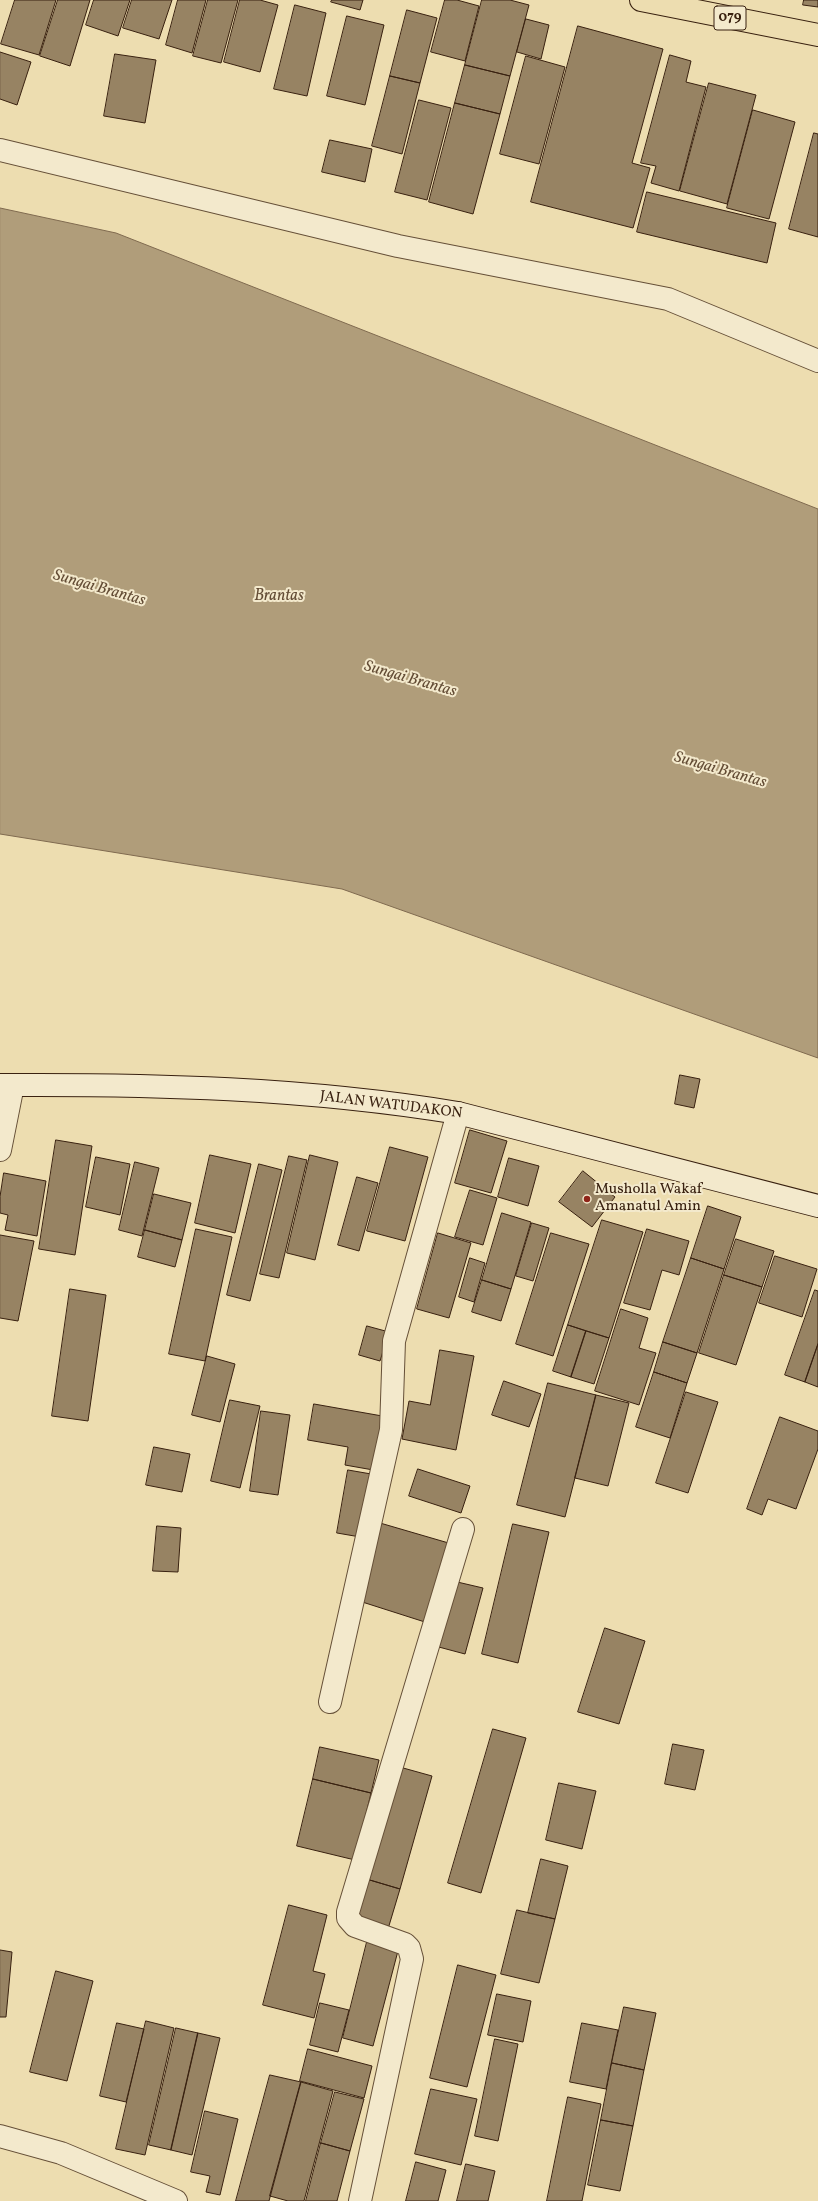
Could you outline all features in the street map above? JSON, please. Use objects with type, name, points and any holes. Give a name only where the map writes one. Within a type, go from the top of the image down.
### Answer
[{"type":"main road","name":"079","points":[[650,1],[818,36]]},
{"type":"street","points":[[0,150],[398,246],[668,299],[818,361]]},
{"type":"street","points":[[0,1150],[6,1085]]},
{"type":"street","name":"JALAN WATUDAKON","points":[[6,1085],[259,1091],[411,1105],[458,1113],[818,1206]]},
{"type":"street","points":[[330,1702],[391,1430],[394,1341],[458,1113]]},
{"type":"street","points":[[360,2201],[412,1959],[410,1948],[405,1944],[355,1926],[348,1918],[348,1912],[462,1529]]},
{"type":"street","points":[[0,2136],[61,2153],[176,2201]]},
{"type":"water","name":"Brantas","points":[[0,208],[116,233],[818,509],[818,1058],[342,889],[0,834]]},
{"type":"building","points":[[15,0],[56,0],[39,55],[1,44]]},
{"type":"building","points":[[58,0],[90,0],[70,66],[40,56]]},
{"type":"building","points":[[94,0],[130,0],[118,36],[86,25]]},
{"type":"building","points":[[132,0],[172,0],[159,39],[123,28]]},
{"type":"building","points":[[178,0],[206,0],[192,53],[166,45]]},
{"type":"building","points":[[208,0],[238,0],[221,63],[193,56]]},
{"type":"building","points":[[240,0],[260,0],[278,5],[260,72],[224,62]]},
{"type":"building","points":[[332,0],[363,0],[360,10],[331,2]]},
{"type":"building","points":[[445,0],[457,0],[479,6],[465,61],[431,52]]},
{"type":"building","points":[[482,0],[510,0],[529,5],[510,76],[465,65]]},
{"type":"building","points":[[804,0],[818,0],[818,7],[803,5]]},
{"type":"building","points":[[295,5],[326,13],[307,96],[274,89]]},
{"type":"building","points":[[407,10],[437,18],[420,83],[390,76]]},
{"type":"building","points":[[347,16],[384,25],[365,105],[327,96]]},
{"type":"building","points":[[526,19],[549,25],[541,59],[517,52]]},
{"type":"building","points":[[578,26],[663,49],[632,163],[650,168],[633,228],[531,202]]},
{"type":"building","points":[[0,52],[31,62],[17,105],[0,99]]},
{"type":"building","points":[[115,54],[156,60],[145,123],[104,116]]},
{"type":"building","points":[[670,55],[691,61],[686,82],[706,87],[679,191],[651,183],[656,166],[641,163]]},
{"type":"building","points":[[526,56],[565,67],[539,164],[500,154]]},
{"type":"building","points":[[465,65],[510,76],[500,114],[455,103]]},
{"type":"building","points":[[390,76],[420,83],[402,154],[372,146]]},
{"type":"building","points":[[709,83],[756,95],[727,204],[680,191]]},
{"type":"building","points":[[419,100],[451,108],[427,200],[395,192]]},
{"type":"building","points":[[455,103],[500,114],[473,214],[429,202]]},
{"type":"building","points":[[753,110],[795,122],[769,219],[727,208]]},
{"type":"building","points":[[814,133],[818,134],[818,237],[789,229]]},
{"type":"building","points":[[330,140],[372,149],[365,182],[322,172]]},
{"type":"building","points":[[647,192],[776,223],[767,263],[637,232]]},
{"type":"building","points":[[680,1075],[700,1079],[694,1108],[675,1104]]},
{"type":"building","points":[[470,1130],[507,1141],[491,1193],[455,1183]]},
{"type":"building","points":[[56,1140],[92,1146],[75,1255],[39,1249]]},
{"type":"building","points":[[390,1147],[428,1157],[405,1241],[367,1231]]},
{"type":"building","points":[[210,1155],[251,1164],[235,1233],[195,1223]]},
{"type":"building","points":[[310,1155],[338,1162],[315,1260],[287,1253]]},
{"type":"building","points":[[289,1156],[307,1160],[279,1278],[260,1274]]},
{"type":"building","points":[[96,1157],[130,1164],[120,1215],[86,1207]]},
{"type":"building","points":[[509,1158],[539,1166],[528,1206],[498,1197]]},
{"type":"building","points":[[135,1162],[159,1168],[142,1236],[119,1230]]},
{"type":"building","points":[[259,1164],[282,1170],[250,1301],[227,1295]]},
{"type":"building","name":"Musholla Wakaf Amanatul Amin","points":[[583,1171],[615,1197],[592,1227],[559,1202]]},
{"type":"building","points":[[4,1173],[46,1181],[37,1236],[5,1230],[8,1215],[0,1213],[0,1197]]},
{"type":"building","points":[[357,1177],[378,1183],[359,1251],[338,1245]]},
{"type":"building","points":[[470,1190],[497,1198],[483,1245],[455,1237]]},
{"type":"building","points":[[154,1194],[191,1203],[182,1240],[145,1230]]},
{"type":"building","points":[[708,1206],[741,1217],[724,1269],[691,1258]]},
{"type":"building","points":[[502,1213],[531,1222],[511,1289],[482,1280]]},
{"type":"building","points":[[602,1220],[643,1232],[609,1338],[568,1325]]},
{"type":"building","points":[[532,1223],[549,1228],[533,1281],[516,1276]]},
{"type":"building","points":[[196,1229],[232,1237],[205,1361],[169,1354]]},
{"type":"building","points":[[647,1229],[689,1241],[679,1275],[662,1270],[650,1310],[624,1303]]},
{"type":"building","points":[[145,1230],[182,1240],[175,1267],[138,1257]]},
{"type":"building","points":[[438,1233],[471,1243],[449,1318],[417,1309]]},
{"type":"building","points":[[551,1233],[589,1244],[553,1356],[516,1344]]},
{"type":"building","points":[[0,1235],[34,1241],[18,1321],[0,1318]]},
{"type":"building","points":[[736,1239],[774,1251],[762,1287],[724,1275]]},
{"type":"building","points":[[775,1256],[817,1269],[802,1317],[759,1303]]},
{"type":"building","points":[[470,1258],[485,1263],[474,1302],[459,1297]]},
{"type":"building","points":[[691,1258],[724,1269],[697,1353],[663,1342]]},
{"type":"building","points":[[724,1275],[762,1287],[736,1365],[699,1353]]},
{"type":"building","points":[[482,1280],[511,1289],[501,1321],[472,1312]]},
{"type":"building","points":[[70,1289],[106,1295],[88,1421],[52,1416]]},
{"type":"building","points":[[815,1290],[818,1291],[818,1344],[805,1382],[785,1375]]},
{"type":"building","points":[[621,1309],[648,1318],[639,1348],[656,1353],[639,1405],[595,1391]]},
{"type":"building","points":[[568,1325],[586,1331],[571,1377],[553,1371]]},
{"type":"building","points":[[367,1326],[389,1332],[380,1361],[359,1355]]},
{"type":"building","points":[[586,1331],[609,1338],[594,1384],[571,1377]]},
{"type":"building","points":[[663,1342],[697,1353],[687,1383],[654,1372]]},
{"type":"building","points":[[818,1344],[818,1387],[805,1382]]},
{"type":"building","points":[[440,1350],[474,1356],[456,1450],[402,1439],[409,1401],[430,1405]]},
{"type":"building","points":[[207,1356],[235,1364],[220,1422],[192,1415]]},
{"type":"building","points":[[654,1372],[687,1383],[670,1438],[636,1427]]},
{"type":"building","points":[[504,1381],[541,1394],[529,1427],[492,1415]]},
{"type":"building","points":[[548,1383],[596,1395],[565,1517],[517,1505]]},
{"type":"building","points":[[686,1392],[718,1402],[688,1493],[656,1483]]},
{"type":"building","points":[[596,1395],[629,1403],[608,1486],[575,1478]]},
{"type":"building","points":[[230,1400],[260,1406],[240,1488],[211,1481]]},
{"type":"building","points":[[314,1404],[388,1417],[379,1471],[345,1465],[348,1447],[308,1440]]},
{"type":"building","points":[[261,1411],[290,1415],[278,1495],[250,1491]]},
{"type":"building","points":[[780,1417],[818,1431],[818,1449],[796,1509],[768,1499],[762,1515],[747,1509]]},
{"type":"building","points":[[154,1447],[190,1454],[182,1492],[146,1485]]},
{"type":"building","points":[[418,1469],[470,1486],[461,1513],[409,1496]]},
{"type":"building","points":[[348,1470],[377,1475],[366,1538],[337,1533]]},
{"type":"building","points":[[380,1523],[452,1544],[428,1623],[356,1600]]},
{"type":"building","points":[[513,1524],[549,1532],[518,1663],[482,1654]]},
{"type":"building","points":[[157,1526],[181,1528],[178,1572],[153,1571]]},
{"type":"building","points":[[453,1581],[483,1588],[465,1654],[435,1646]]},
{"type":"building","points":[[605,1628],[645,1641],[619,1724],[578,1712]]},
{"type":"building","points":[[493,1729],[526,1738],[481,1893],[448,1883]]},
{"type":"building","points":[[673,1744],[704,1750],[695,1790],[665,1784]]},
{"type":"building","points":[[320,1747],[379,1760],[371,1793],[313,1779]]},
{"type":"building","points":[[396,1766],[432,1776],[400,1889],[363,1878]]},
{"type":"building","points":[[313,1779],[371,1793],[355,1860],[297,1846]]},
{"type":"building","points":[[559,1783],[596,1791],[582,1849],[546,1840]]},
{"type":"building","points":[[541,1859],[568,1866],[555,1919],[528,1913]]},
{"type":"building","points":[[363,1878],[400,1889],[388,1929],[351,1918]]},
{"type":"building","points":[[289,1905],[327,1915],[313,1971],[325,1974],[314,2018],[263,2005]]},
{"type":"building","points":[[517,1910],[555,1919],[539,1983],[501,1974]]},
{"type":"building","points":[[368,1938],[399,1947],[373,2046],[343,2038]]},
{"type":"building","points":[[0,1950],[12,1952],[6,2017],[0,2017]]},
{"type":"building","points":[[458,1965],[496,1975],[467,2087],[430,2078]]},
{"type":"building","points":[[56,1971],[93,1981],[67,2081],[30,2072]]},
{"type":"building","points":[[497,1994],[531,2001],[523,2042],[488,2035]]},
{"type":"building","points":[[320,2003],[349,2010],[338,2052],[310,2045]]},
{"type":"building","points":[[624,2007],[656,2013],[644,2070],[612,2063]]},
{"type":"building","points":[[146,2021],[174,2028],[145,2155],[116,2149]]},
{"type":"building","points":[[117,2023],[144,2029],[126,2102],[100,2096]]},
{"type":"building","points":[[582,2023],[618,2030],[606,2089],[570,2082]]},
{"type":"building","points":[[176,2028],[198,2033],[171,2150],[149,2145]]},
{"type":"building","points":[[198,2033],[220,2038],[192,2155],[171,2150]]},
{"type":"building","points":[[495,2039],[518,2044],[498,2141],[475,2136]]},
{"type":"building","points":[[308,2049],[372,2066],[364,2098],[300,2081]]},
{"type":"building","points":[[612,2063],[644,2070],[633,2126],[601,2120]]},
{"type":"building","points":[[270,2075],[301,2082],[269,2201],[236,2201]]},
{"type":"building","points":[[301,2082],[333,2091],[304,2201],[288,2201],[270,2196]]},
{"type":"building","points":[[431,2089],[477,2099],[461,2165],[415,2154]]},
{"type":"building","points":[[335,2092],[364,2099],[350,2151],[321,2143]]},
{"type":"building","points":[[568,2097],[601,2104],[582,2201],[547,2201]]},
{"type":"building","points":[[205,2111],[238,2119],[220,2195],[206,2192],[210,2176],[191,2172]]},
{"type":"building","points":[[601,2120],[633,2126],[620,2191],[588,2185]]},
{"type":"building","points":[[321,2143],[350,2151],[337,2201],[306,2201]]},
{"type":"building","points":[[416,2162],[446,2170],[438,2201],[406,2201]]},
{"type":"building","points":[[466,2164],[495,2171],[488,2201],[457,2201]]},
{"type":"place","name":"Musholla Wakaf Amanatul Amin","points":[[587,1199]]},
{"type":"water label","name":"Sungai Brantas","points":[[99,589]]},
{"type":"water label","name":"Sungai Brantas","points":[[410,680]]},
{"type":"water label","name":"Sungai Brantas","points":[[720,771]]}]
